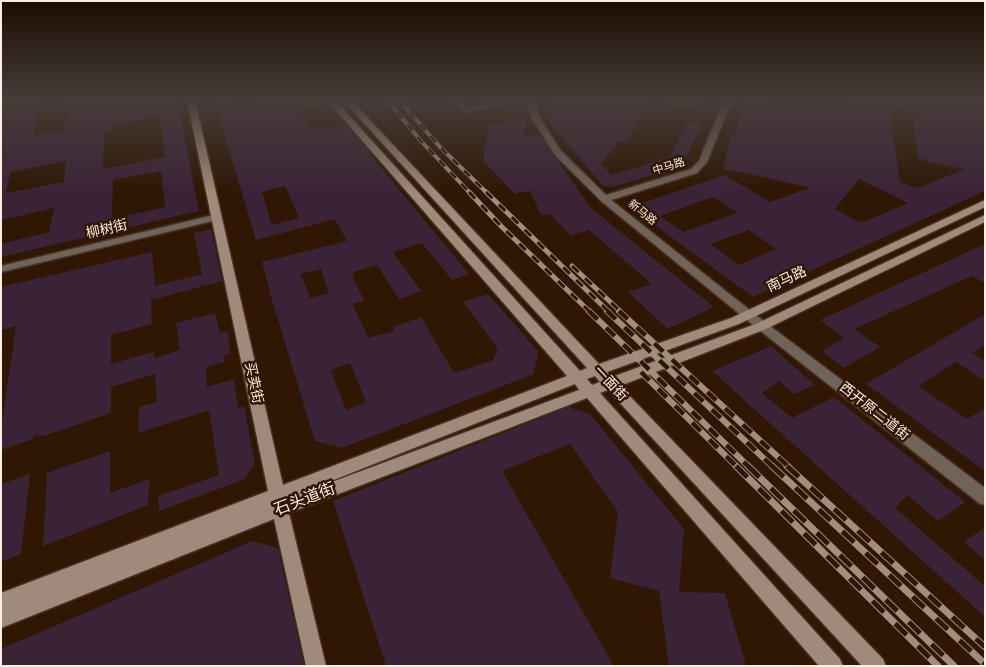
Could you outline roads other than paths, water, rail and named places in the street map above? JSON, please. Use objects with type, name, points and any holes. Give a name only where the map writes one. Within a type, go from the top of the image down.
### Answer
[{"type":"main road","name":"买卖街","points":[[198,131],[278,502],[316,666]]},
{"type":"main road","name":"一面街","points":[[359,131],[833,666]]},
{"type":"main road","name":"一面街","points":[[375,131],[876,666]]},
{"type":"main road","name":"南马路","points":[[598,370],[749,315],[985,203]]},
{"type":"main road","points":[[610,384],[762,326],[985,218]]},
{"type":"main road","name":"石头道街","points":[[1,618],[598,370]]},
{"type":"main road","name":"石头道街","points":[[1,602],[610,384]]},
{"type":"street","name":"新马路","points":[[545,131],[558,153],[604,199],[762,326]]},
{"type":"street","name":"中马路","points":[[604,199],[694,171],[703,162],[715,131]]},
{"type":"street","name":"柳树街","points":[[1,268],[218,217]]},
{"type":"street","name":"西开原二道街","points":[[762,326],[985,498]]},
{"type":"railway","points":[[413,131],[470,193]]},
{"type":"railway","points":[[426,131],[487,193]]},
{"type":"railway","points":[[469,192],[501,226],[590,312]]},
{"type":"railway","points":[[486,192],[609,312]]},
{"type":"railway","points":[[572,266],[621,312]]},
{"type":"railway","points":[[589,311],[749,467]]},
{"type":"railway","points":[[607,311],[773,467]]},
{"type":"railway","points":[[619,311],[789,467]]},
{"type":"railway","points":[[641,372],[737,467]]},
{"type":"railway","points":[[736,466],[938,666]]},
{"type":"railway","points":[[748,466],[954,666]]},
{"type":"railway","points":[[772,466],[985,664]]},
{"type":"railway","points":[[787,466],[985,647]]}]
